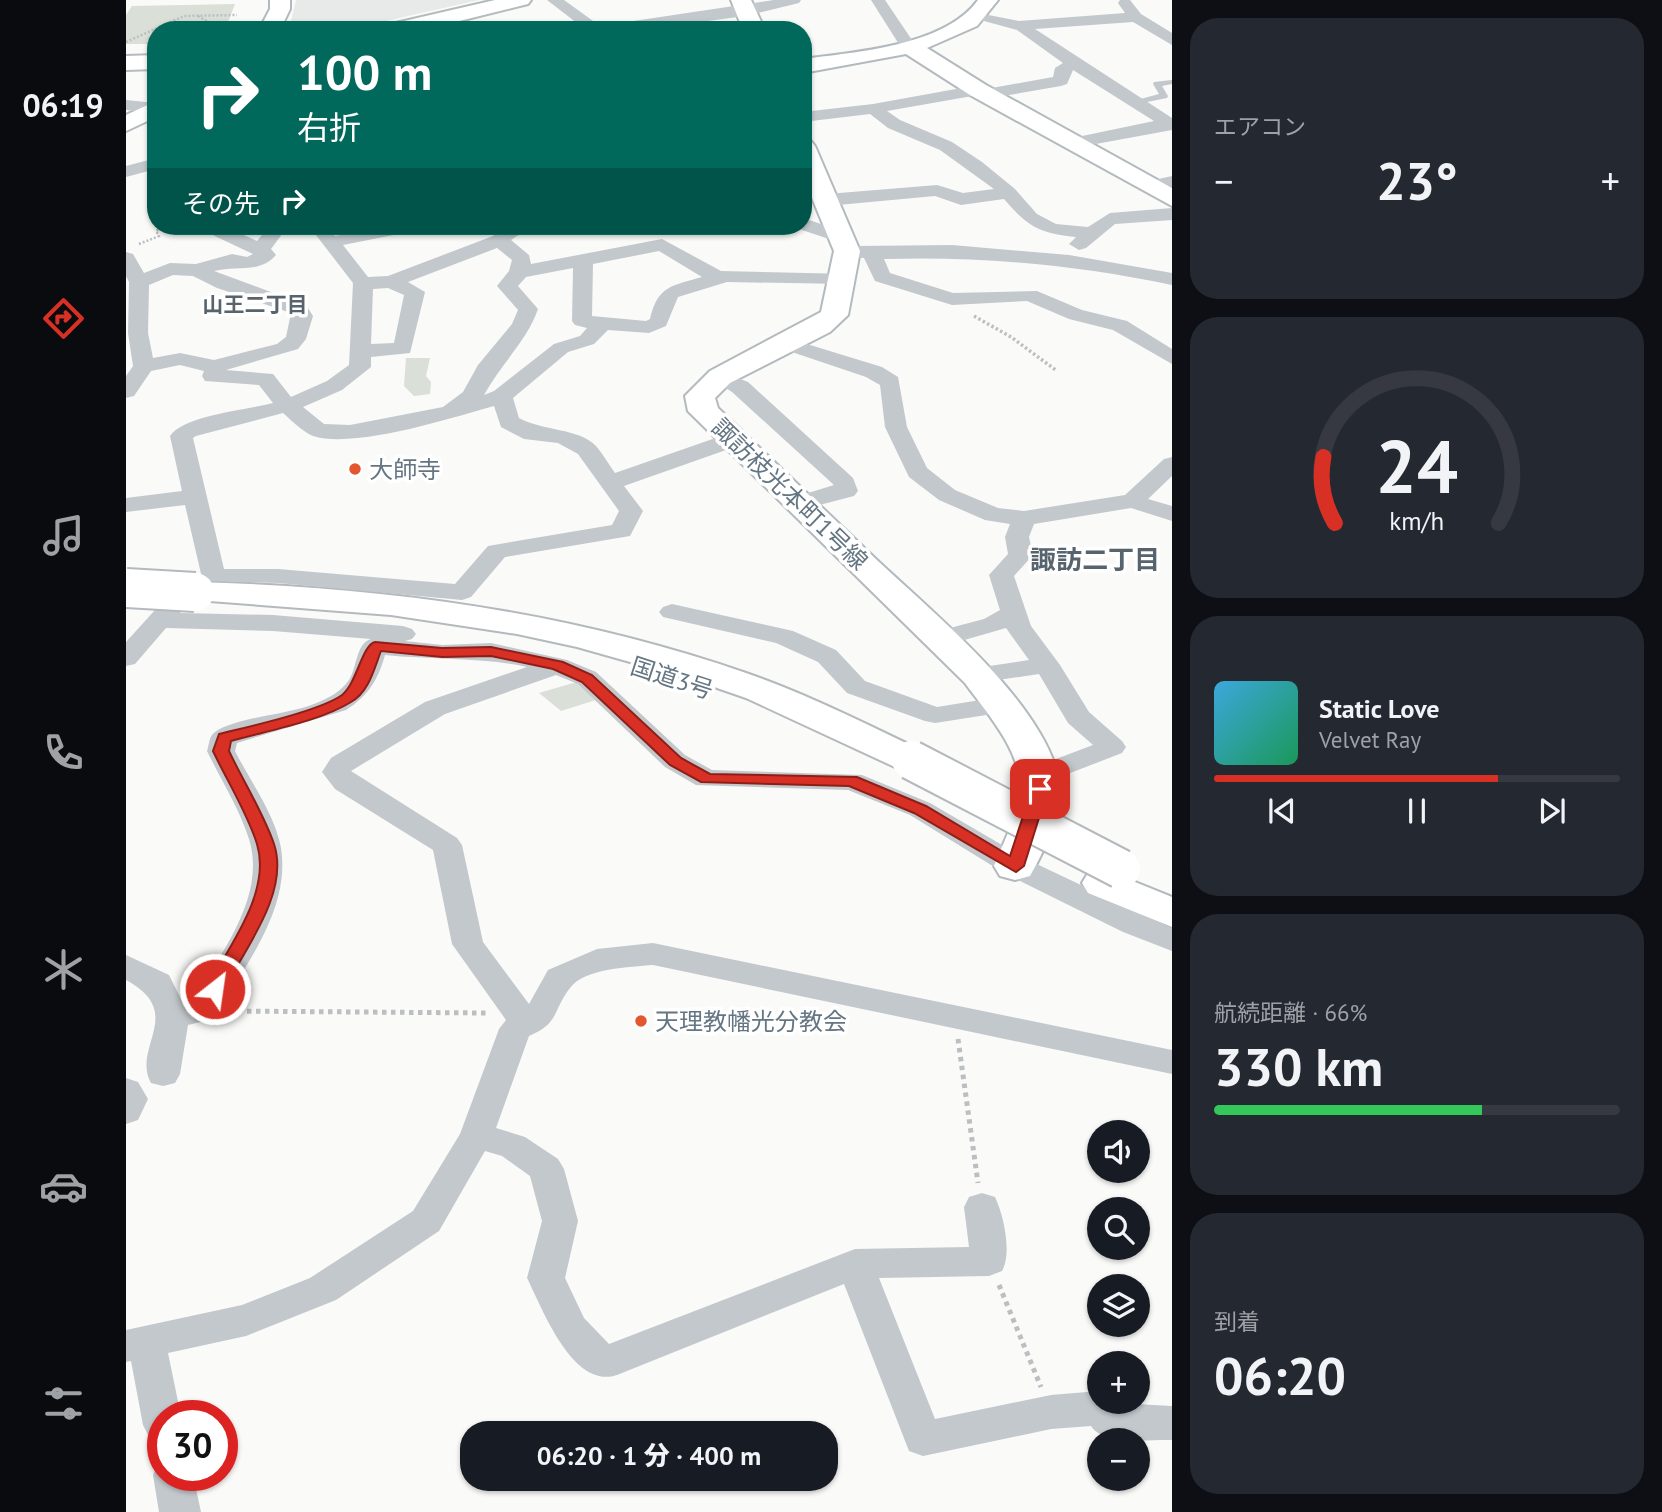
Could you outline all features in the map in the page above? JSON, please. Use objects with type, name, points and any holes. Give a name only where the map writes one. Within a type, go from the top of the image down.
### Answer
[{"type":"main road","points":[[257,21],[280,9],[280,0]]},
{"type":"main road","points":[[433,21],[521,0]]},
{"type":"main road","points":[[466,21],[546,0]]},
{"type":"main road","points":[[812,64],[908,46],[958,28],[983,8]]},
{"type":"main road","points":[[908,46],[982,92],[1074,143],[1162,184],[1172,198]]},
{"type":"main road","points":[[126,56],[147,55]]},
{"type":"main road","points":[[126,63],[147,62]]},
{"type":"main road","points":[[126,124],[147,113]]},
{"type":"main road","points":[[812,166],[852,255]]},
{"type":"main road","name":"諏訪枝光本町1号線","points":[[852,255],[834,315],[820,326],[720,377],[700,396],[703,411],[978,676],[999,705],[1035,766],[1037,776]]},
{"type":"main road","name":"国道3号","points":[[126,588],[200,591],[306,609],[447,623],[574,649],[695,684],[903,767],[1112,876],[1172,913]]},
{"type":"main road","name":"国道3号","points":[[126,604],[200,591]]},
{"type":"main road","points":[[1016,866],[1040,789],[1037,776]]},
{"type":"main road","name":"国道3号","points":[[1112,876],[1172,891]]},
{"type":"street","points":[[554,0],[585,21]]},
{"type":"street","points":[[682,21],[747,14],[794,0]]},
{"type":"street","points":[[878,0],[908,46]]},
{"type":"street","points":[[1128,1],[1136,17],[1172,40]]},
{"type":"street","points":[[983,8],[1021,26],[1076,65],[1170,124]]},
{"type":"street","points":[[958,28],[1136,17]]},
{"type":"street","points":[[812,116],[1061,81],[1063,68],[1076,65]]},
{"type":"street","points":[[126,106],[147,107]]},
{"type":"street","points":[[873,109],[894,124],[946,146],[1009,193],[1030,218],[1052,229],[1091,233]]},
{"type":"street","points":[[1074,143],[1170,124]]},
{"type":"street","points":[[126,172],[147,166]]},
{"type":"street","points":[[827,200],[937,190],[961,199],[1009,193]]},
{"type":"street","points":[[1063,260],[1110,219],[1172,214]]},
{"type":"street","points":[[812,230],[881,277],[950,300],[1030,296],[1076,315],[1120,325],[1172,358]]},
{"type":"street","points":[[138,282],[170,269],[197,271],[232,260],[250,263],[266,255],[258,248],[228,235]]},
{"type":"street","points":[[258,248],[272,235]]},
{"type":"street","points":[[200,591],[193,497],[181,436],[194,426],[286,405],[349,377],[360,366],[363,283],[326,235]]},
{"type":"street","points":[[363,283],[391,282],[501,235]]},
{"type":"street","points":[[439,415],[472,396],[486,370],[522,325],[528,309],[507,286],[519,272],[522,259],[515,235]]},
{"type":"street","points":[[519,272],[662,245],[718,278]]},
{"type":"street","points":[[583,261],[582,321],[649,327],[659,323],[664,301],[671,293],[737,274],[852,255],[962,251],[1063,260],[1172,279]]},
{"type":"street","points":[[126,391],[135,346],[138,282],[130,252]]},
{"type":"street","points":[[197,271],[224,285],[299,309],[303,316],[294,341],[277,354],[248,356],[211,377]]},
{"type":"street","points":[[361,351],[403,349],[415,292],[391,282]]},
{"type":"street","points":[[135,346],[180,359],[211,377],[265,379],[286,405],[318,430],[350,432],[439,415],[502,396],[561,348],[587,340],[603,323]]},
{"type":"street","points":[[784,344],[874,372],[890,382],[896,427],[917,472],[947,495],[993,515],[1024,518],[1132,501],[1172,514]]},
{"type":"street","points":[[720,377],[740,387],[845,483],[846,491],[800,503]]},
{"type":"street","points":[[200,591],[278,576],[462,592],[497,551],[621,531],[631,511],[586,449],[563,437],[532,434],[509,422],[502,396]]},
{"type":"street","points":[[610,482],[735,439]]},
{"type":"street","points":[[1132,501],[1172,464]]},
{"type":"street","points":[[126,505],[193,497]]},
{"type":"street","points":[[1024,518],[1017,537],[1021,555],[1001,575],[1018,627],[1047,664],[1078,717],[1112,747],[1037,776]]},
{"type":"street","points":[[126,658],[198,579],[200,591]]},
{"type":"street","points":[[672,611],[783,637],[827,656],[856,687],[935,715],[999,705]]},
{"type":"street","points":[[940,639],[993,624],[1013,612]]},
{"type":"street","points":[[159,620],[360,629],[428,638],[558,666],[587,678],[676,761],[706,779],[852,781],[920,809],[1016,866],[1134,925],[1172,940]]},
{"type":"street","points":[[163,1074],[188,1013],[263,898],[268,868],[266,846],[221,751],[224,738],[294,719],[347,699],[362,682],[375,646],[442,653],[491,651]]},
{"type":"street","points":[[978,676],[1047,664]]},
{"type":"street","points":[[527,1017],[468,944],[447,845],[345,783],[336,772],[341,764],[435,708],[558,666]]},
{"type":"street","points":[[155,1400],[136,1343],[246,1320],[323,1289],[426,1221],[476,1136],[515,1029],[559,978],[597,960],[653,954],[958,1026],[1172,1062]]},
{"type":"street","points":[[126,966],[158,983],[188,1013]]},
{"type":"street","points":[[126,1091],[131,1099],[126,1111]]},
{"type":"street","points":[[476,1136],[513,1146],[546,1170],[561,1221],[546,1278],[571,1329],[603,1363],[855,1264],[989,1261],[982,1207]]},
{"type":"street","points":[[855,1264],[923,1439],[1051,1412],[1101,1408],[1109,1420],[1172,1423]]},
{"type":"street","points":[[176,1491],[180,1512]]},
{"type":"lane","points":[[1137,102],[1164,96],[1157,84],[1172,82]]},
{"type":"path","points":[[193,15],[207,21]]},
{"type":"path","points":[[173,21],[193,15],[232,21]]},
{"type":"path","points":[[126,42],[147,33]]},
{"type":"path","points":[[130,252],[158,235]]},
{"type":"path","points":[[950,300],[1011,337],[1057,371]]},
{"type":"path","points":[[188,1013],[527,1017]]},
{"type":"path","points":[[958,1026],[982,1207]]},
{"type":"path","points":[[989,1261],[1051,1412]]},
{"type":"shaded area","points":[[296,0],[479,0],[386,21],[291,21]]},
{"type":"shaded area","points":[[235,4],[228,21],[147,21],[147,44],[126,44],[126,15],[132,6]]},
{"type":"shaded area","points":[[406,358],[430,358],[426,376],[431,382],[430,394],[414,396],[404,386]]},
{"type":"shaded area","points":[[580,681],[599,699],[561,711],[539,693]]},
{"type":"place","name":"大師寺","points":[[355,469]]},
{"type":"place","name":"天理教幡光分教会","points":[[641,1021]]},
{"type":"district","name":"山王二丁目","points":[[255,304]]},
{"type":"district","name":"諏訪二丁目","points":[[1095,559]]},
{"type":"route","points":[[215,989],[263,898],[268,868],[266,846],[221,751],[224,738],[237,732],[294,719],[347,699],[362,682],[375,646],[442,653],[491,651],[558,666],[587,678],[646,736],[676,761],[706,779],[852,781],[920,809],[1016,866],[1040,789]]}]
